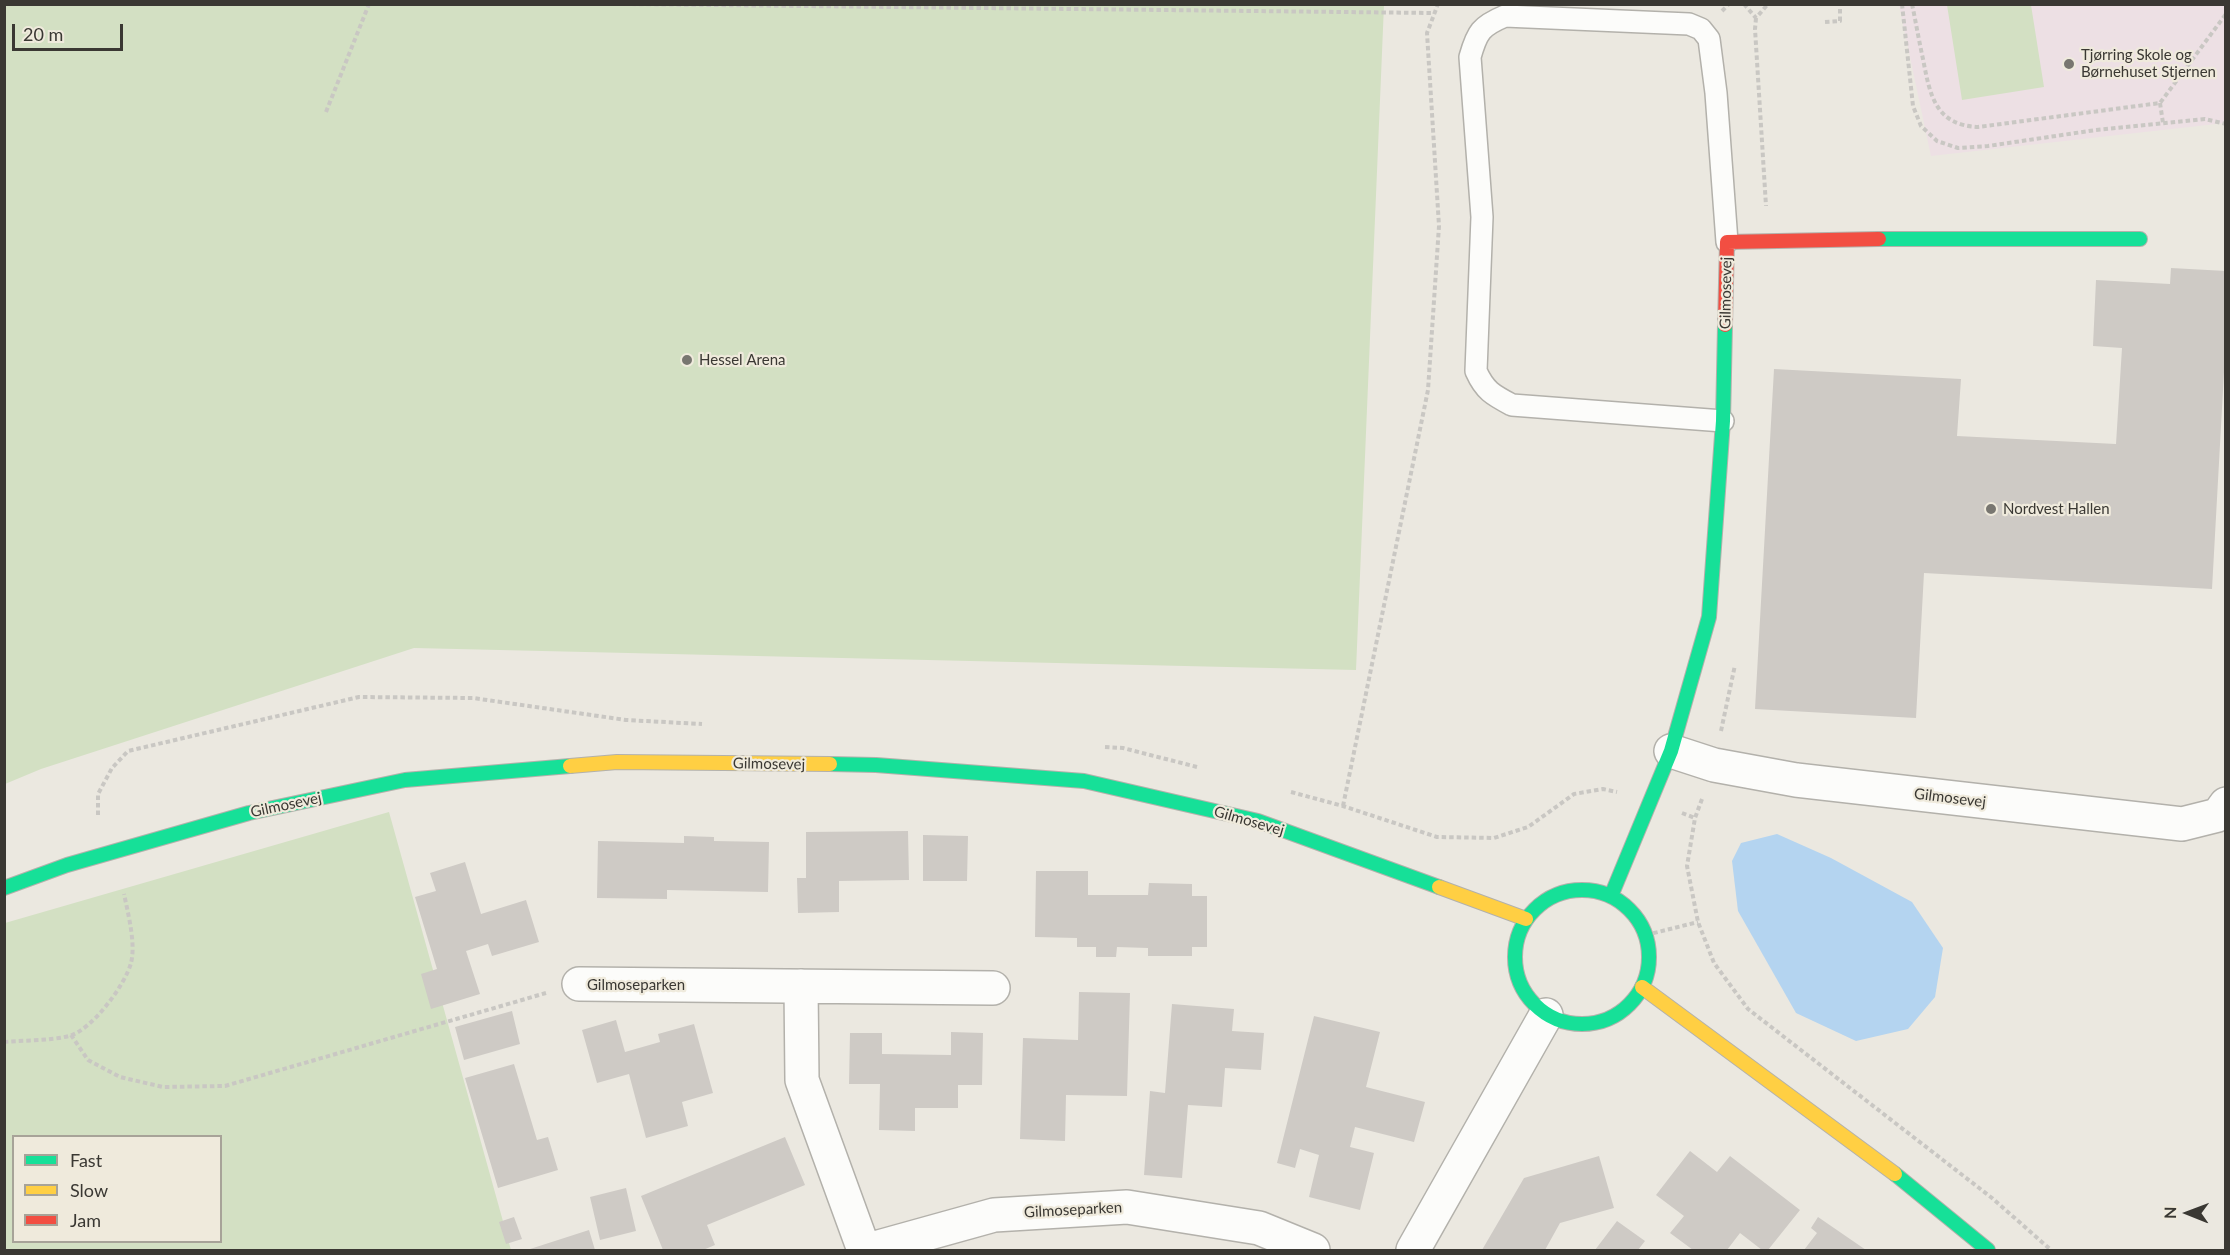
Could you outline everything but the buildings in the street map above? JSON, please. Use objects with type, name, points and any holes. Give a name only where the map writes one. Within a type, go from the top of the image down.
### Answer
[{"type":"street","name":"Gilmosevej","points":[[1611,896],[1671,751],[1709,617],[1723,421],[1727,242],[1928,237],[2140,240]]},
{"type":"street","name":"Gilmosevej","points":[[1671,751],[1714,765],[1796,780],[2182,824],[2218,815],[2226,804]]},
{"type":"street","name":"Gilmosevej","points":[[4,888],[67,865],[249,813],[405,780],[617,762],[876,765],[1084,781],[1258,821],[1526,919]]},
{"type":"street","points":[[1573,890],[1592,890],[1611,896],[1626,906],[1646,935],[1649,952],[1648,970],[1642,987],[1632,1003],[1618,1015],[1600,1022],[1582,1025],[1563,1022],[1546,1015],[1530,1001],[1518,982],[1514,960],[1516,939],[1526,919],[1538,905],[1555,895],[1573,890]]},
{"type":"street","name":"Gilmoseparken","points":[[579,984],[993,988]]},
{"type":"street","name":"Gilmoseparken","points":[[801,986],[802,1080],[866,1251],[994,1215],[1127,1207],[1259,1228],[1313,1251]]},
{"type":"street","points":[[1642,987],[1910,1185],[1988,1251]]},
{"type":"street","points":[[1413,1251],[1546,1015]]},
{"type":"lane","points":[[1723,421],[1512,405],[1491,394],[1482,384],[1476,371],[1482,217],[1470,57],[1476,35],[1488,23],[1505,16],[1689,24],[1701,29],[1709,39],[1711,50],[1727,242]]},
{"type":"path","points":[[326,112],[369,4]]},
{"type":"path","points":[[624,4],[1434,13]]},
{"type":"path","points":[[1343,806],[1428,390],[1438,225],[1427,33],[1438,4]]},
{"type":"path","points":[[1744,4],[1756,18]]},
{"type":"path","points":[[1768,4],[1756,18],[1755,29],[1768,242]]},
{"type":"path","points":[[1825,22],[1840,21],[1840,4]]},
{"type":"path","points":[[1902,4],[1913,106],[1921,126],[1937,141],[1958,148],[2205,119],[2226,124]]},
{"type":"path","points":[[1912,4],[1930,92],[1937,107],[1951,121],[1965,127],[2006,124],[2160,103]]},
{"type":"path","points":[[2163,123],[2160,103],[2226,14]]},
{"type":"path","points":[[1735,663],[1714,765],[1695,818],[1688,866],[1698,922],[1714,963],[1748,1009],[1992,1198],[2051,1251]]},
{"type":"path","points":[[4,1042],[71,1035],[100,1015],[116,993],[131,963],[131,924],[124,894]]},
{"type":"path","points":[[1646,935],[1698,922]]},
{"type":"path","points":[[71,1035],[88,1059],[120,1077],[163,1087],[225,1086],[579,984]]},
{"type":"shaded area","name":"Tjørring Skole og Børnehuset Stjernen","points":[[1899,5],[2225,5],[2225,123],[1931,156]]},
{"type":"green space","name":"Hessel Arena","points":[[5,4],[1384,5],[1356,670],[414,648],[41,769],[5,784]]},
{"type":"green space","points":[[1947,5],[2031,5],[2044,87],[1962,100]]},
{"type":"green space","points":[[389,812],[511,1250],[5,1250],[5,923]]},
{"type":"water","points":[[1777,834],[1831,858],[1912,902],[1943,948],[1935,997],[1908,1029],[1856,1041],[1796,1013],[1738,911],[1732,861],[1741,843]]},
{"type":"traffic: fast","points":[[1879,239],[2140,239]]},
{"type":"traffic: fast","points":[[1611,896],[1671,751],[1709,617],[1723,421],[1725,325]]},
{"type":"traffic: fast","points":[[830,764],[876,765],[1084,781],[1258,821],[1439,887]]},
{"type":"traffic: fast","points":[[4,888],[67,865],[249,813],[405,780],[570,766]]},
{"type":"traffic: fast","points":[[1582,890],[1608,895],[1630,909],[1644,931],[1649,957],[1644,983],[1630,1005],[1608,1019],[1582,1024],[1556,1019],[1534,1005],[1520,983],[1515,957],[1520,931],[1534,909],[1556,895],[1582,890]]},
{"type":"traffic: fast","points":[[1895,1174],[1988,1250]]},
{"type":"traffic: slow","points":[[570,766],[617,762],[830,764]]},
{"type":"traffic: slow","points":[[1439,887],[1526,919]]},
{"type":"traffic: slow","points":[[1642,987],[1895,1174]]},
{"type":"traffic: jam","points":[[1725,325],[1727,242],[1879,239]]},
{"type":"place","name":"Tjørring Skole og Børnehuset Stjernen","points":[[2069,64]]},
{"type":"place","name":"Hessel Arena","points":[[687,360]]},
{"type":"place","name":"Nordvest Hallen","points":[[1991,509]]}]
